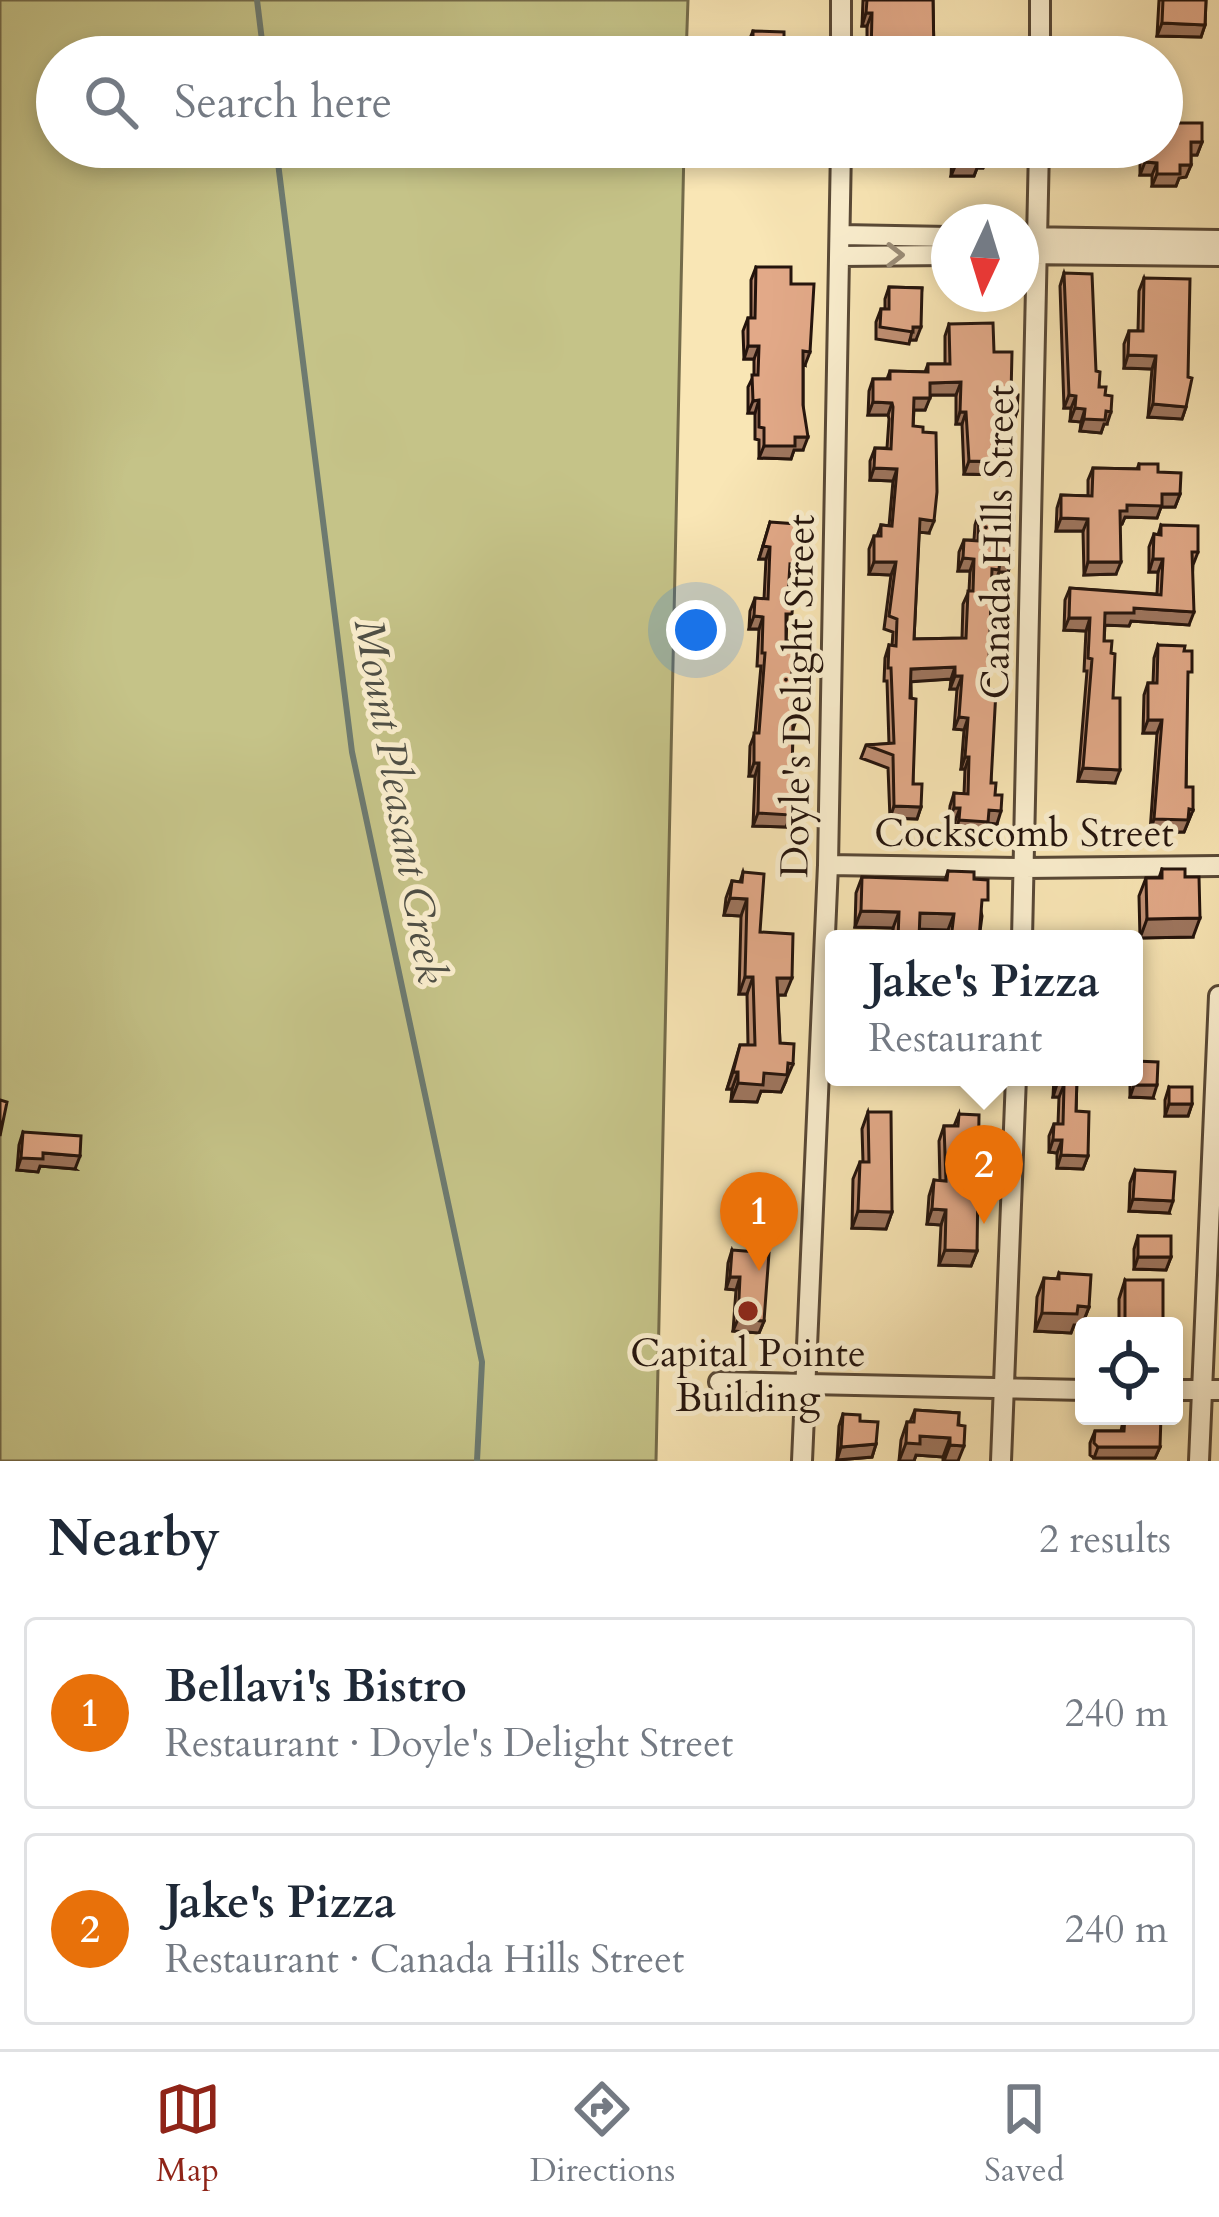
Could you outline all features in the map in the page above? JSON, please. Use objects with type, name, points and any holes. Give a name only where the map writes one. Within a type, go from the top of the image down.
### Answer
[{"type":"street","points":[[841,0],[841,36]]},
{"type":"street","points":[[1040,0],[1040,36]]},
{"type":"street","name":"Doyle's Delight Street","points":[[825,930],[841,168]]},
{"type":"street","name":"Canada Hills Street","points":[[1033,204],[1037,168]]},
{"type":"street","points":[[841,246],[931,238]]},
{"type":"street","points":[[1039,246],[1219,241]]},
{"type":"street","points":[[841,246],[931,254]]},
{"type":"street","points":[[1039,247],[1219,256]]},
{"type":"street","name":"Canada Hills Street","points":[[1022,930],[1029,312]]},
{"type":"street","name":"Cockscomb Street","points":[[828,865],[1219,866]]},
{"type":"street","name":"Doyle's Delight Street","points":[[802,1461],[825,943]]},
{"type":"street","points":[[1199,1461],[1211,1390],[1219,996]]},
{"type":"street","points":[[1001,1461],[1016,1086]]},
{"type":"street","points":[[719,1382],[1075,1390]]},
{"type":"shaded area","points":[[0,0],[688,0],[687,36],[36,36],[36,168],[684,168],[656,1461],[0,1461]]},
{"type":"building","points":[[867,0],[933,0],[934,36],[871,36],[872,13],[866,13]]},
{"type":"building","points":[[1163,0],[1206,0],[1205,25],[1162,23]]},
{"type":"building","points":[[753,31],[784,32],[784,36],[753,36]]},
{"type":"building","points":[[1183,123],[1202,123],[1202,142],[1191,142],[1191,165],[1183,165]]},
{"type":"building","points":[[1157,168],[1180,168],[1180,174],[1157,174]]},
{"type":"building","points":[[756,267],[791,267],[791,284],[814,284],[810,352],[803,351],[808,437],[795,437],[795,446],[764,446],[759,400],[753,401],[752,375],[758,375],[759,346],[748,346],[748,318],[755,318]]},
{"type":"building","points":[[1064,273],[1092,274],[1096,371],[1100,372],[1099,387],[1106,387],[1105,395],[1112,396],[1105,420],[1084,419],[1085,409],[1075,408],[1076,396],[1069,395]]},
{"type":"building","points":[[1144,278],[1190,279],[1188,377],[1192,378],[1186,407],[1153,404],[1156,356],[1128,355],[1129,331],[1143,331]]},
{"type":"building","points":[[889,287],[922,288],[921,327],[913,327],[913,332],[880,327],[881,309],[889,309]]},
{"type":"building","points":[[993,323],[994,352],[1012,352],[1011,395],[1018,395],[1017,411],[1004,411],[1003,462],[969,461],[966,412],[960,412],[961,382],[930,383],[930,398],[914,398],[913,426],[936,433],[937,492],[934,521],[920,519],[914,639],[966,638],[974,559],[963,558],[964,540],[978,541],[979,512],[1014,514],[1012,560],[1000,559],[999,570],[992,569],[988,690],[996,690],[991,783],[996,783],[995,795],[1002,795],[1001,811],[989,810],[988,822],[959,820],[960,808],[954,808],[954,793],[968,794],[969,757],[965,757],[968,718],[959,717],[962,676],[955,676],[955,667],[911,669],[910,698],[916,699],[913,784],[922,784],[921,807],[894,806],[893,755],[866,745],[894,743],[888,668],[889,645],[896,646],[897,619],[889,616],[896,562],[874,562],[874,536],[881,536],[881,525],[892,526],[897,469],[874,468],[875,448],[891,449],[893,407],[892,403],[873,402],[873,379],[890,379],[890,371],[928,372],[928,364],[950,364],[949,324]]},
{"type":"building","points":[[1139,464],[1158,464],[1158,472],[1181,473],[1180,494],[1162,494],[1162,506],[1127,505],[1127,511],[1120,511],[1121,562],[1088,562],[1088,519],[1061,518],[1061,495],[1092,496],[1093,468],[1139,469]]},
{"type":"building","points":[[770,522],[797,524],[796,538],[803,538],[797,565],[790,564],[792,614],[786,614],[786,641],[798,641],[791,687],[798,687],[797,718],[793,718],[795,805],[790,805],[790,815],[758,813],[759,763],[754,763],[765,653],[763,617],[754,616],[755,598],[768,599],[770,547],[763,546]]},
{"type":"building","points":[[1161,525],[1198,526],[1198,552],[1192,552],[1194,612],[1134,608],[1134,613],[1105,613],[1104,641],[1112,641],[1111,653],[1115,654],[1113,698],[1120,698],[1120,770],[1083,768],[1092,659],[1088,658],[1090,618],[1069,618],[1070,588],[1161,595],[1163,559],[1153,559],[1154,534],[1161,535]]},
{"type":"building","points":[[1158,645],[1185,646],[1184,651],[1192,651],[1186,787],[1193,787],[1193,810],[1189,809],[1188,820],[1154,819],[1162,720],[1148,720],[1148,683],[1157,683]]},
{"type":"building","points":[[1162,869],[1185,869],[1185,877],[1199,877],[1200,918],[1147,919],[1146,878],[1162,878]]},
{"type":"building","points":[[948,871],[974,872],[974,879],[988,880],[980,930],[952,930],[954,914],[920,913],[919,930],[898,930],[899,912],[861,911],[862,877],[947,880]]},
{"type":"building","points":[[743,872],[764,874],[760,932],[793,934],[792,978],[777,978],[780,1043],[794,1044],[793,1064],[788,1063],[787,1075],[764,1073],[763,1085],[738,1083],[738,1072],[733,1072],[740,1045],[755,1045],[753,977],[745,977],[747,899],[730,898],[732,881],[742,882]]},
{"type":"building","points":[[1143,1061],[1158,1062],[1157,1085],[1143,1085]]},
{"type":"building","points":[[1064,1086],[1077,1086],[1076,1111],[1089,1112],[1088,1156],[1061,1155],[1062,1140],[1053,1140],[1054,1124],[1063,1124]]},
{"type":"building","points":[[1169,1087],[1192,1087],[1192,1104],[1169,1104]]},
{"type":"building","points":[[0,1100],[7,1102],[0,1136]]},
{"type":"building","points":[[868,1112],[891,1112],[892,1212],[858,1211],[860,1162],[869,1162]]},
{"type":"building","points":[[959,1114],[979,1115],[977,1251],[945,1250],[946,1210],[932,1209],[934,1180],[946,1181],[944,1126],[958,1126]]},
{"type":"building","points":[[23,1132],[81,1136],[80,1156],[43,1153],[43,1159],[21,1158]]},
{"type":"building","points":[[1135,1170],[1175,1172],[1173,1201],[1133,1199]]},
{"type":"building","points":[[1138,1236],[1171,1236],[1171,1257],[1138,1257]]},
{"type":"building","name":"Capital Pointe Building","points":[[732,1250],[769,1253],[764,1321],[738,1319],[740,1277],[730,1277]]},
{"type":"building","points":[[1059,1273],[1091,1275],[1089,1307],[1078,1306],[1077,1314],[1042,1313],[1044,1278],[1059,1279]]},
{"type":"building","points":[[1125,1280],[1163,1280],[1163,1317],[1125,1317]]},
{"type":"building","points":[[915,1410],[959,1413],[958,1425],[965,1426],[964,1446],[950,1445],[950,1438],[920,1436],[920,1444],[906,1443],[907,1422],[914,1422]]},
{"type":"building","points":[[843,1414],[878,1422],[876,1444],[841,1447]]},
{"type":"building","points":[[1124,1425],[1161,1425],[1160,1447],[1098,1447],[1094,1443],[1095,1431],[1124,1431]]},
{"type":"waterway","name":"Mount Pleasant Creek","points":[[257,0],[261,36]]},
{"type":"waterway","name":"Mount Pleasant Creek","points":[[279,168],[352,752],[482,1362],[477,1461]]},
{"type":"place","name":"Jake's Pizza","points":[[984,1224]]},
{"type":"place","name":"Bellavi's Bistro","points":[[759,1271]]},
{"type":"place","name":"Capital Pointe Building","points":[[748,1311]]}]
